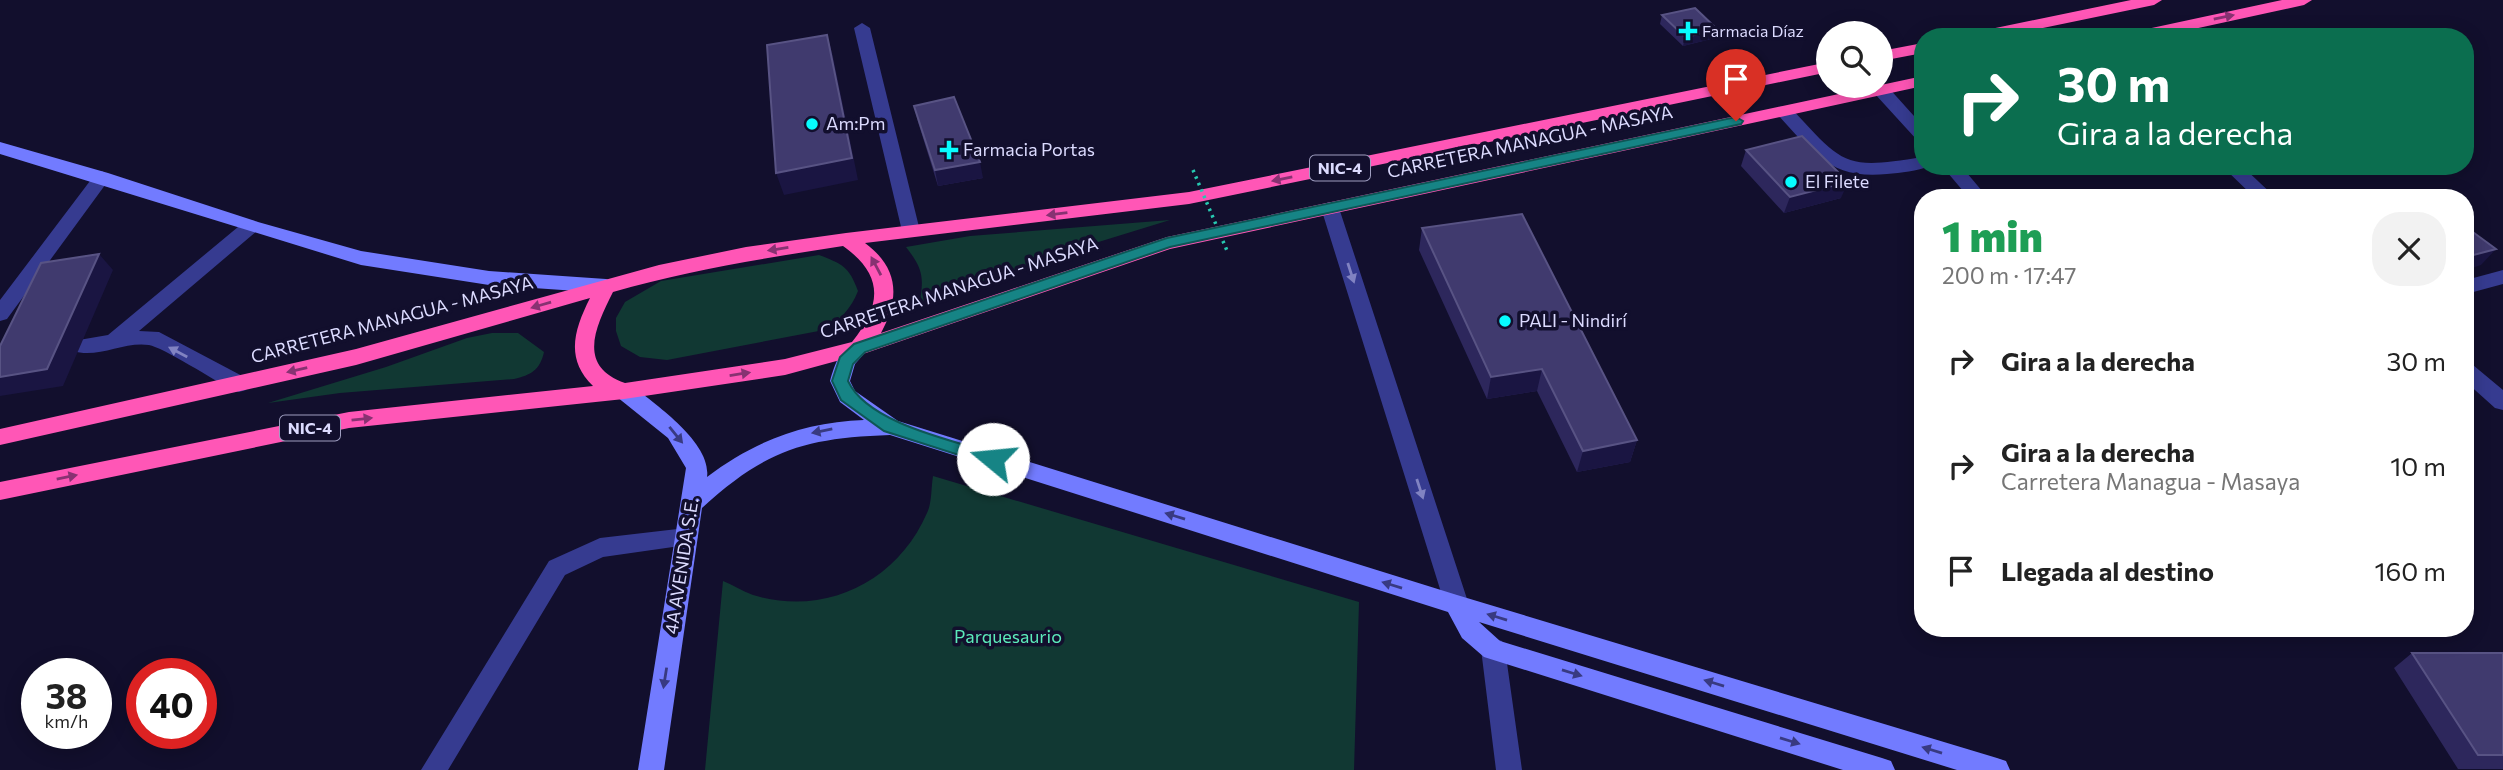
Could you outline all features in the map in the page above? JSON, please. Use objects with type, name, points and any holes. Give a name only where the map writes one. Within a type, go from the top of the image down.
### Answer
[{"type":"highway","points":[[2019,28],[2154,0]]},
{"type":"highway","points":[[2175,28],[2304,0]]},
{"type":"highway","points":[[1893,54],[1914,50]]},
{"type":"highway","name":"CARRETERA MANAGUA - MASAYA","points":[[0,438],[356,357],[606,286],[746,254],[846,239],[1189,198],[1816,70]]},
{"type":"highway","name":"CARRETERA MANAGUA - MASAYA","points":[[1893,87],[1914,83]]},
{"type":"highway","name":"CARRETERA MANAGUA - MASAYA","points":[[0,491],[349,420],[624,391],[785,367],[859,348],[1167,243],[1844,98]]},
{"type":"highway","points":[[846,239],[866,252],[878,266],[884,287],[881,314],[875,330],[859,348]]},
{"type":"highway","points":[[606,286],[590,318],[582,344],[588,364],[598,379],[624,391]]},
{"type":"street","points":[[862,28],[911,231]]},
{"type":"street","points":[[1888,98],[1914,126]]},
{"type":"street","points":[[1784,111],[1833,163],[1849,170],[1873,172],[1914,165]]},
{"type":"street","points":[[0,148],[103,177],[251,226],[361,258],[489,278],[606,286]]},
{"type":"street","points":[[1959,175],[1971,189]]},
{"type":"street","points":[[2241,175],[2257,189]]},
{"type":"street","points":[[0,314],[103,177]]},
{"type":"street","points":[[1330,208],[1457,605],[1467,628],[1493,649],[1882,770]]},
{"type":"street","points":[[111,344],[251,226]]},
{"type":"street","points":[[2474,285],[2503,277]]},
{"type":"street","points":[[80,346],[152,337],[239,384]]},
{"type":"street","points":[[859,348],[846,361],[840,381],[847,396],[890,427],[1457,605],[1997,770]]},
{"type":"street","points":[[2474,377],[2503,402]]},
{"type":"street","name":"4A AVENIDA S.E.","points":[[624,391],[676,432],[697,468],[651,770]]},
{"type":"street","points":[[692,504],[719,477],[750,456],[797,436],[840,428],[890,427]]},
{"type":"street","points":[[434,770],[557,568],[600,548],[687,537]]},
{"type":"street","points":[[1493,649],[1509,770]]},
{"type":"path","points":[[1193,170],[1228,253]]},
{"type":"green space","points":[[1170,220],[1092,244],[919,307],[921,275],[906,247],[970,236]]},
{"type":"green space","points":[[819,255],[844,267],[858,291],[844,314],[824,330],[667,360],[640,357],[621,346],[616,331],[616,318],[625,302],[661,281]]},
{"type":"green space","points":[[492,333],[518,333],[544,352],[537,367],[525,376],[514,379],[340,393],[268,403],[386,367],[467,338]]},
{"type":"green space","name":"Parquesaurio","points":[[933,476],[1359,602],[1354,770],[705,770],[723,581],[753,595],[780,601],[832,597],[856,588],[878,575],[897,558],[914,537],[929,509]]},
{"type":"building","points":[[1695,8],[1718,30],[1685,37],[1662,15]]},
{"type":"building","name":"Am:Pm","points":[[827,35],[852,158],[776,173],[767,45]]},
{"type":"building","name":"Farmacia Portas","points":[[954,97],[980,162],[935,170],[914,106]]},
{"type":"building","points":[[1802,136],[1848,182],[1790,197],[1746,150]]},
{"type":"building","name":"PALI - Nindirí","points":[[1522,214],[1637,440],[1583,451],[1542,369],[1491,377],[1422,228]]},
{"type":"building","points":[[2474,233],[2496,249],[2474,255]]},
{"type":"building","points":[[99,254],[47,369],[0,377],[0,346],[41,263]]},
{"type":"building","points":[[2412,653],[2503,653],[2503,755],[2478,755]]},
{"type":"place","name":"Farmacia Díaz","points":[[1688,31]]},
{"type":"place","name":"Am:Pm","points":[[812,124]]},
{"type":"place","name":"Farmacia Portas","points":[[949,150]]},
{"type":"place","name":"El Filete","points":[[1791,182]]},
{"type":"place","name":"PALI - Nindirí","points":[[1505,321]]},
{"type":"route","points":[[993,459],[890,427],[847,396],[840,381],[846,361],[859,348],[1167,243],[1736,121]]}]
